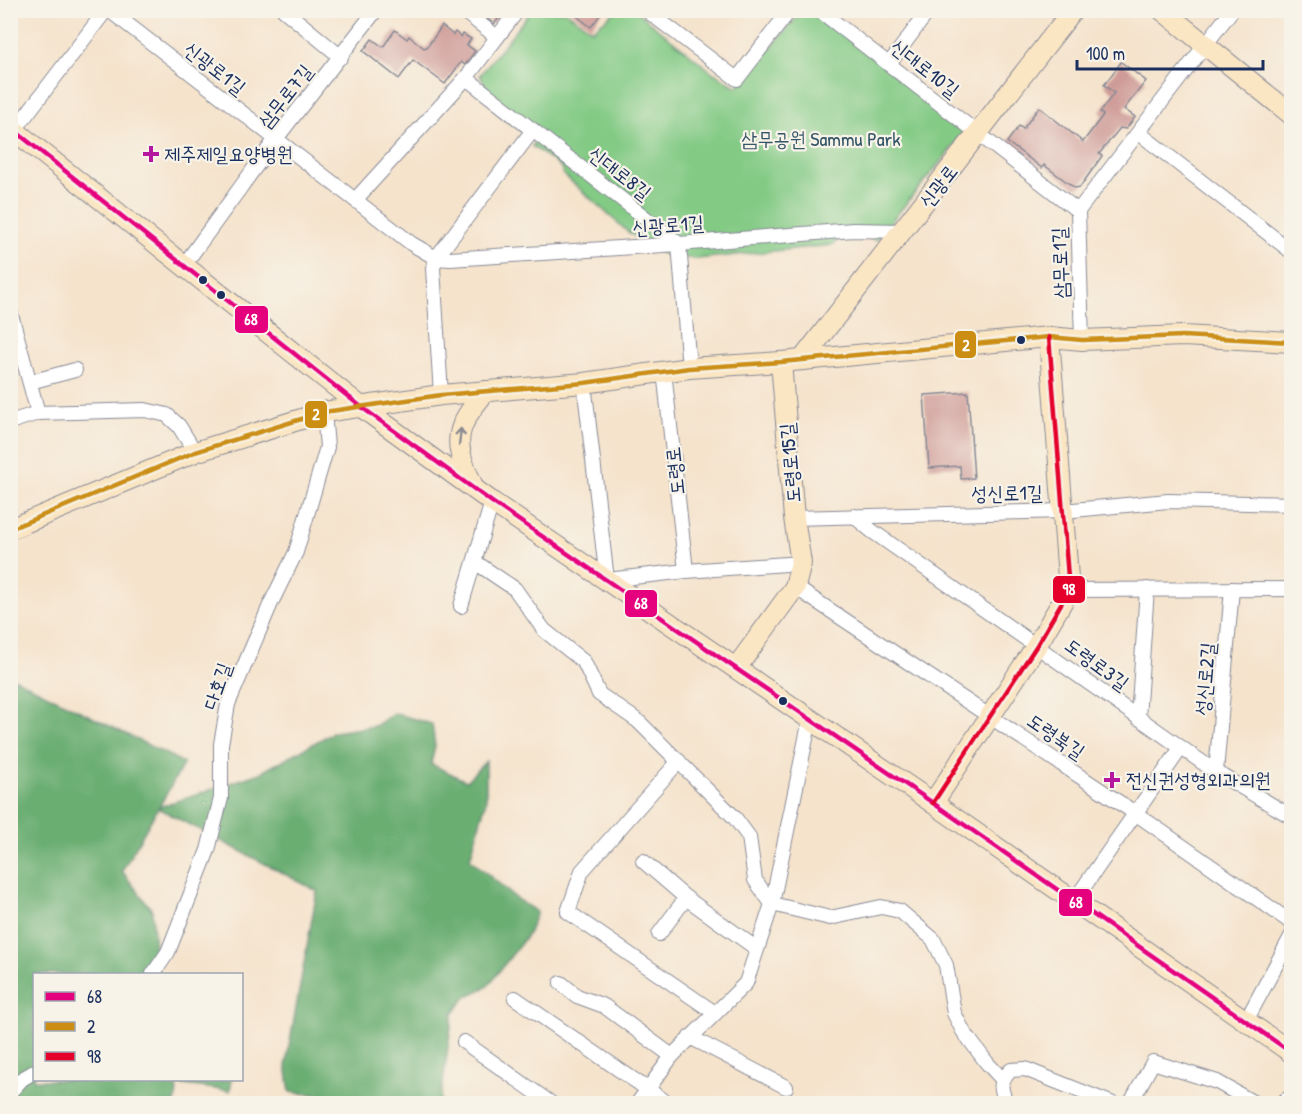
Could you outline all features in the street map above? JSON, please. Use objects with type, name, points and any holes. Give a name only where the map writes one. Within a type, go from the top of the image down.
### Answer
[{"type":"main road","name":"신광로","points":[[802,360],[1073,10]]},
{"type":"main road","points":[[1162,10],[1292,115]]},
{"type":"main road","points":[[12,129],[360,406],[492,502],[933,803],[1292,1053]]},
{"type":"main road","points":[[10,529],[195,452],[324,412],[360,406],[441,395],[584,383],[689,368],[781,362],[1048,337],[1082,340],[1183,336],[1292,342]]},
{"type":"main road","points":[[933,803],[1037,645],[1069,591],[1048,337]]},
{"type":"main road","name":"도령로15길","points":[[736,668],[795,587],[801,563],[794,518],[781,362]]},
{"type":"main road","points":[[474,489],[463,466],[459,452],[459,439],[465,418],[486,391]]},
{"type":"street","points":[[12,129],[107,10]]},
{"type":"street","name":"신광로1길","points":[[107,10],[412,244],[436,258],[679,244],[853,230],[903,231]]},
{"type":"street","points":[[284,10],[340,57]]},
{"type":"street","name":"삼무로7길","points":[[184,265],[275,140],[376,10]]},
{"type":"street","points":[[462,10],[497,37]]},
{"type":"street","points":[[356,200],[466,78],[518,10]]},
{"type":"street","points":[[646,10],[737,80],[790,10]]},
{"type":"street","name":"신대로10길","points":[[819,10],[1078,211]]},
{"type":"street","points":[[889,64],[929,10]]},
{"type":"street","name":"삼무로1길","points":[[1082,340],[1078,211],[1232,10]]},
{"type":"street","name":"신대로8길","points":[[466,78],[679,244]]},
{"type":"street","points":[[441,395],[433,268],[436,258],[533,130]]},
{"type":"street","points":[[1139,133],[1292,252]]},
{"type":"street","points":[[679,244],[689,368]]},
{"type":"street","points":[[10,310],[38,412]]},
{"type":"street","points":[[30,382],[75,370]]},
{"type":"street","name":"도령로","points":[[664,371],[686,571]]},
{"type":"street","points":[[584,383],[607,580],[686,571],[801,563]]},
{"type":"street","points":[[10,422],[38,412],[144,411],[167,415],[179,426],[195,452]]},
{"type":"street","name":"다호길","points":[[154,973],[168,952],[208,850],[221,798],[221,744],[228,704],[271,603],[296,552],[327,447],[324,412]]},
{"type":"street","name":"성신로1길","points":[[794,518],[1063,511],[1168,501],[1292,504]]},
{"type":"street","points":[[461,606],[492,502]]},
{"type":"street","name":"도령로3길","points":[[854,516],[872,531],[1216,772],[1292,816]]},
{"type":"street","points":[[475,562],[515,589],[544,630],[584,662],[599,694],[639,721],[735,818],[749,837],[755,880],[772,904],[830,918],[881,907],[900,911],[933,939],[946,965],[954,1013],[975,1047],[1002,1079]]},
{"type":"street","name":"도령북길","points":[[795,587],[1136,813],[1292,923]]},
{"type":"street","points":[[1138,718],[1147,589]]},
{"type":"street","name":"성신로2길","points":[[1216,772],[1232,589]]},
{"type":"street","points":[[1069,591],[1292,589]]},
{"type":"street","points":[[637,1104],[672,1056],[746,983],[772,904],[810,719]]},
{"type":"street","points":[[1074,901],[1181,748]]},
{"type":"street","points":[[679,761],[582,871],[568,912],[716,1013]]},
{"type":"street","points":[[643,861],[686,898],[757,949]]},
{"type":"street","points":[[659,934],[686,898]]},
{"type":"street","points":[[1246,1021],[1292,935]]},
{"type":"street","points":[[561,983],[577,996],[604,1006],[672,1056]]},
{"type":"street","points":[[515,998],[669,1104]]},
{"type":"street","points":[[690,1037],[786,1087]]},
{"type":"street","points":[[464,1042],[552,1104]]},
{"type":"street","points":[[1130,1104],[1153,1062],[1217,1082],[1256,1104]]},
{"type":"street","points":[[1007,1104],[1001,1090],[1002,1079],[1011,1070],[1025,1069],[1113,1104]]},
{"type":"street","points":[[10,1092],[22,1079],[33,1073]]},
{"type":"street","points":[[1280,1104],[1292,1096]]},
{"type":"green space","name":"삼무공원 Sammu Park","points":[[635,10],[712,72],[737,87],[802,11],[809,11],[857,45],[966,131],[876,240],[853,230],[831,245],[697,259],[666,256],[628,232],[563,174],[561,167],[532,146],[536,141],[503,118],[480,75],[531,11],[565,11],[592,30],[616,11]]},
{"type":"green space","points":[[10,676],[184,763],[159,807],[260,773],[334,732],[375,726],[394,713],[432,724],[435,746],[431,764],[466,781],[486,761],[486,801],[470,859],[518,900],[537,912],[528,934],[487,987],[467,996],[453,1013],[440,1103],[340,1103],[340,1097],[290,1092],[286,1064],[317,891],[158,808],[122,871],[152,910],[157,973],[33,973],[33,1081],[232,1081],[230,1091],[178,1084],[175,1103],[11,1103]]},
{"type":"building","points":[[477,10],[506,10],[494,24]]},
{"type":"building","points":[[569,10],[604,10],[591,27]]},
{"type":"building","points":[[442,26],[453,35],[455,32],[461,37],[463,34],[471,39],[467,45],[475,51],[465,65],[461,62],[445,84],[413,60],[399,79],[363,51],[372,39],[383,47],[395,30],[407,39],[409,36],[424,48]]},
{"type":"building","points":[[1121,62],[1146,81],[1124,109],[1135,117],[1126,129],[1120,128],[1099,154],[1102,156],[1080,187],[1075,188],[1044,165],[1042,168],[1007,142],[1019,126],[1023,129],[1039,107],[1083,142],[1103,115],[1100,112],[1114,93],[1104,85]]},
{"type":"building","points":[[968,392],[974,478],[961,479],[960,466],[929,468],[924,395]]},
{"type":"transit line","name":"68","points":[[10,127],[360,406],[492,502],[933,803],[1292,1053]]},
{"type":"transit line","name":"2","points":[[10,529],[195,452],[324,412],[441,395],[584,383],[689,368],[781,362],[1049,337],[1082,340],[1183,336],[1292,342]]},
{"type":"transit line","name":"98","points":[[933,803],[1037,645],[1069,590],[1049,337]]},
{"type":"place","name":"제주제일요양병원","points":[[151,154]]},
{"type":"place","name":"전신권성형외과의원","points":[[1112,780]]}]
